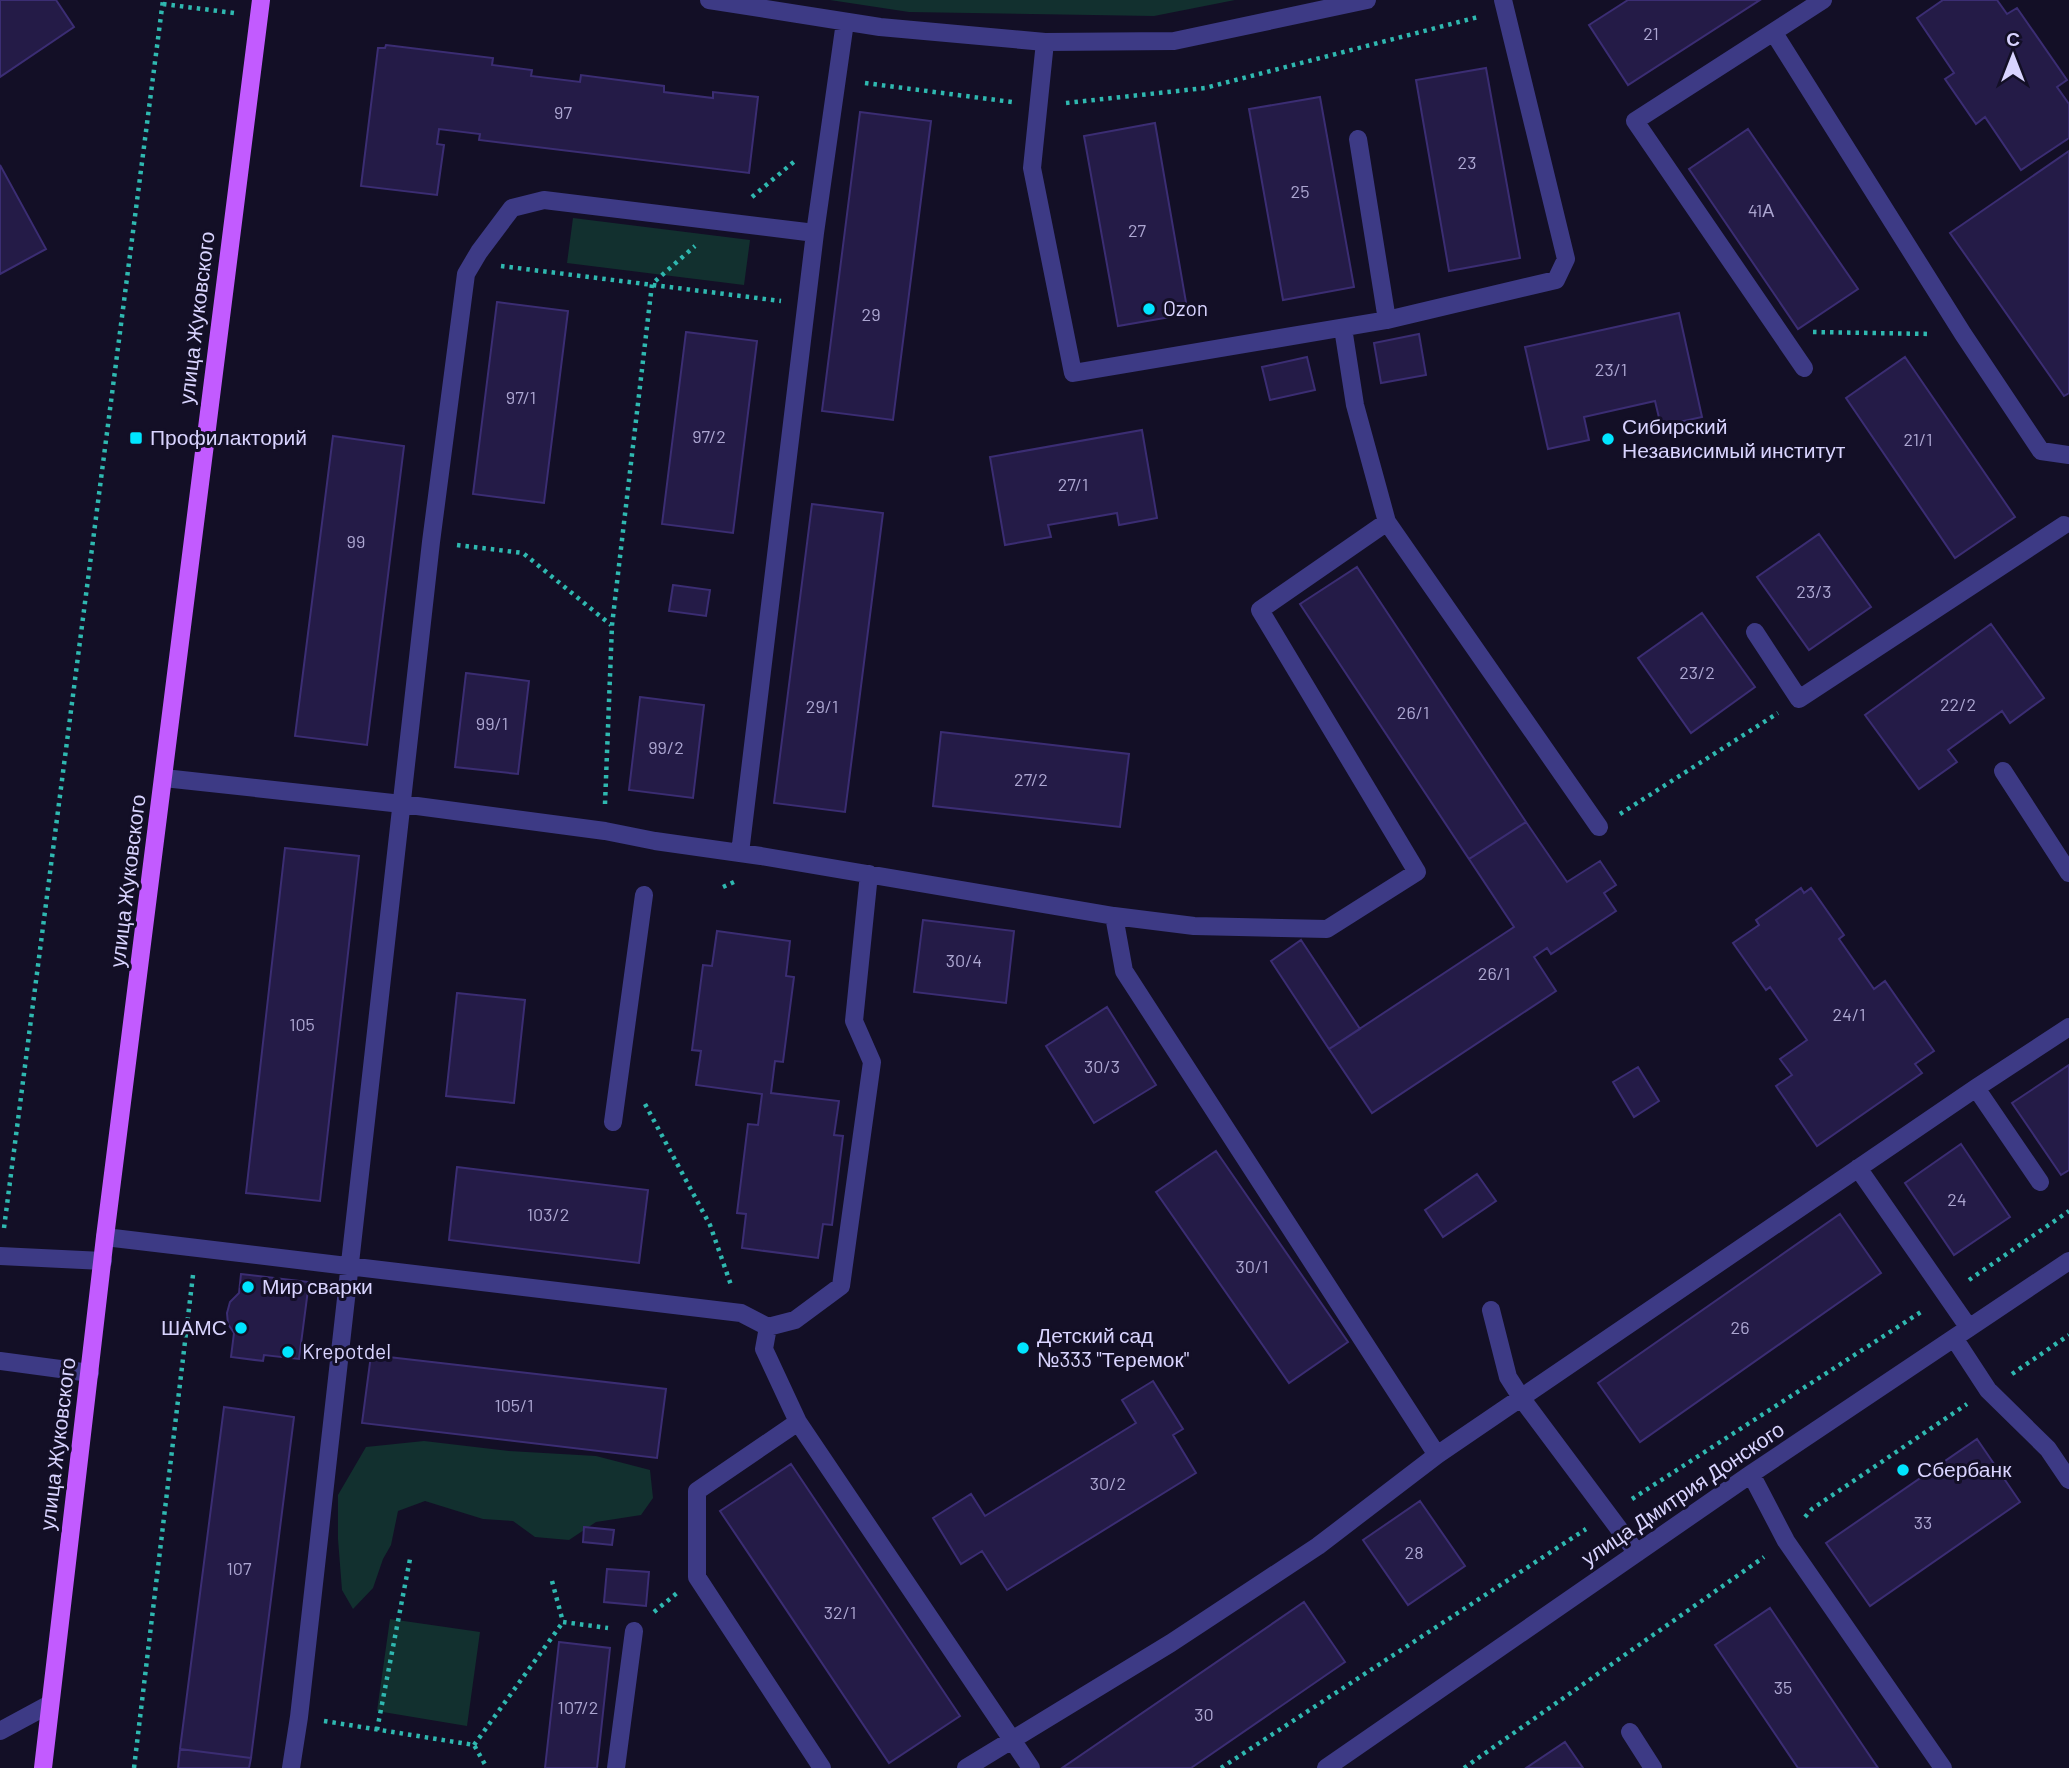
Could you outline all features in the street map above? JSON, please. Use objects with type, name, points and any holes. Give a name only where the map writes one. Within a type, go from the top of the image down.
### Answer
[{"type":"main road","name":"улица Жуковского","points":[[43,1768],[104,1237],[260,8]]},
{"type":"street","points":[[709,0],[845,22],[1045,42],[1174,41],[1367,0]]},
{"type":"street","points":[[1804,369],[1635,121],[1823,0]]},
{"type":"street","points":[[1045,42],[1032,168],[1073,373],[1387,320],[1556,280],[1566,259],[1504,5]]},
{"type":"street","points":[[740,853],[815,233],[845,22]]},
{"type":"street","points":[[1774,33],[1963,334],[2041,451],[2069,454]]},
{"type":"street","points":[[1357,139],[1387,320]]},
{"type":"street","points":[[291,1768],[299,1717],[431,542],[466,274],[512,208],[544,200],[815,233]]},
{"type":"street","points":[[1343,328],[1355,405],[1387,522],[1599,827]]},
{"type":"street","points":[[164,778],[401,804],[604,831],[655,842],[740,853],[1114,916],[1194,926],[1327,929],[1417,872],[1260,610],[1387,522]]},
{"type":"street","points":[[1755,632],[1799,699],[2064,525]]},
{"type":"street","points":[[2003,771],[2069,873]]},
{"type":"street","points":[[104,1237],[741,1313],[768,1328],[795,1320],[841,1286],[872,1062],[854,1021],[869,874]]},
{"type":"street","points":[[613,1122],[643,895]]},
{"type":"street","points":[[1114,916],[1124,971],[1437,1455]]},
{"type":"street","points":[[966,1768],[1171,1643],[1307,1554],[1437,1455],[2069,1027]]},
{"type":"street","points":[[1976,1088],[2040,1182]]},
{"type":"street","points":[[1858,1168],[1945,1296],[1988,1390],[2048,1449],[2069,1480]]},
{"type":"street","points":[[0,1256],[103,1261]]},
{"type":"street","name":"улица Дмитрия Донского","points":[[1326,1768],[1751,1474],[2069,1261]]},
{"type":"street","points":[[1491,1310],[1508,1377],[1637,1553]]},
{"type":"street","points":[[768,1328],[764,1349],[797,1422],[1031,1768]]},
{"type":"street","points":[[0,1361],[90,1373]]},
{"type":"street","points":[[797,1422],[698,1491],[697,1577],[822,1768]]},
{"type":"street","points":[[1751,1474],[1786,1541],[1943,1768]]},
{"type":"street","points":[[616,1768],[634,1631]]},
{"type":"street","points":[[0,1731],[50,1704]]},
{"type":"street","points":[[1630,1732],[1653,1768]]},
{"type":"path","points":[[0,1256],[163,2],[260,8]]},
{"type":"path","points":[[836,80],[1038,106],[1205,88],[1504,5]]},
{"type":"path","points":[[472,262],[806,305]]},
{"type":"path","points":[[604,831],[612,625],[652,284]]},
{"type":"path","points":[[1779,332],[1963,334]]},
{"type":"path","points":[[431,542],[523,553],[612,625]]},
{"type":"path","points":[[1599,827],[1799,699]]},
{"type":"path","points":[[622,1060],[710,1226],[741,1313]]},
{"type":"path","points":[[1221,1768],[1945,1296],[2069,1211]]},
{"type":"path","points":[[134,1768],[196,1250]]},
{"type":"path","points":[[377,1730],[410,1559]]},
{"type":"path","points":[[563,1622],[634,1631],[697,1577]]},
{"type":"path","points":[[552,1581],[563,1622]]},
{"type":"path","points":[[474,1745],[563,1622]]},
{"type":"path","points":[[299,1717],[474,1745]]},
{"type":"path","points":[[474,1745],[487,1768]]},
{"type":"green space","points":[[830,0],[1235,0],[1154,16],[909,12]]},
{"type":"green space","points":[[573,218],[750,240],[744,285],[567,263]]},
{"type":"green space","points":[[424,1441],[509,1451],[596,1456],[650,1470],[653,1498],[641,1515],[596,1522],[569,1540],[535,1537],[513,1521],[483,1519],[425,1501],[398,1511],[391,1545],[373,1588],[353,1609],[342,1590],[338,1495],[366,1447]]},
{"type":"green space","points":[[390,1619],[480,1632],[467,1726],[377,1711]]},
{"type":"building","points":[[0,0],[56,0],[74,27],[0,77]]},
{"type":"building","points":[[1628,0],[1760,0],[1628,85],[1589,25]]},
{"type":"building","points":[[1943,0],[1997,0],[2007,14],[2017,8],[2067,80],[2057,87],[2069,104],[2069,138],[2021,170],[1985,117],[1976,124],[1945,79],[1954,73],[1917,18]]},
{"type":"building","points":[[386,45],[493,58],[492,65],[532,70],[531,76],[580,82],[581,75],[664,86],[664,92],[713,98],[713,92],[758,97],[749,173],[479,140],[480,134],[439,129],[437,144],[444,145],[437,195],[361,186],[378,48],[385,48]]},
{"type":"building","points":[[1486,68],[1520,258],[1449,271],[1416,80]]},
{"type":"building","points":[[1320,97],[1354,287],[1283,300],[1249,109]]},
{"type":"building","points":[[860,112],[931,121],[893,420],[822,411]]},
{"type":"building","points":[[1155,123],[1188,314],[1118,326],[1084,136]]},
{"type":"building","points":[[1748,129],[1858,289],[1798,329],[1689,169]]},
{"type":"building","points":[[2069,151],[2069,393],[2064,396],[1950,233]]},
{"type":"building","points":[[0,165],[46,249],[0,274]]},
{"type":"building","points":[[497,302],[568,311],[544,503],[473,494]]},
{"type":"building","points":[[1679,313],[1702,417],[1661,426],[1655,401],[1584,417],[1589,440],[1548,449],[1525,347]]},
{"type":"building","points":[[686,332],[757,341],[733,533],[662,524]]},
{"type":"building","points":[[1419,334],[1426,375],[1381,383],[1374,343]]},
{"type":"building","points":[[1307,357],[1315,390],[1270,400],[1262,367]]},
{"type":"building","points":[[1905,357],[2015,517],[1955,558],[1846,398]]},
{"type":"building","points":[[1142,430],[1157,518],[1119,525],[1117,513],[1048,525],[1051,537],[1005,545],[990,457]]},
{"type":"building","points":[[333,436],[404,446],[367,745],[295,736]]},
{"type":"building","points":[[812,504],[883,513],[845,812],[774,803]]},
{"type":"building","points":[[1819,534],[1871,607],[1809,650],[1757,577]]},
{"type":"building","points":[[1357,567],[1526,822],[1469,859],[1300,604]]},
{"type":"building","points":[[673,585],[710,590],[706,616],[669,611]]},
{"type":"building","points":[[1702,613],[1755,687],[1691,733],[1638,658]]},
{"type":"building","points":[[1991,624],[2044,698],[2010,723],[2002,711],[1948,750],[1957,762],[1919,789],[1865,715]]},
{"type":"building","points":[[466,673],[529,681],[518,774],[455,767]]},
{"type":"building","points":[[640,697],[704,705],[693,798],[629,790]]},
{"type":"building","points":[[941,732],[1129,754],[1120,827],[933,806]]},
{"type":"building","points":[[1526,822],[1567,882],[1600,861],[1616,885],[1604,893],[1616,911],[1551,954],[1547,948],[1534,957],[1556,991],[1372,1113],[1329,1049],[1514,927],[1469,859]]},
{"type":"building","points":[[285,848],[359,856],[320,1201],[246,1193]]},
{"type":"building","points":[[1801,888],[1804,893],[1811,888],[1844,935],[1839,939],[1874,989],[1885,981],[1934,1051],[1915,1064],[1922,1073],[1817,1146],[1776,1086],[1792,1075],[1780,1059],[1807,1040],[1770,987],[1766,990],[1733,943],[1759,925],[1756,920]]},
{"type":"building","points":[[923,920],[1014,931],[1006,1003],[914,992]]},
{"type":"building","points":[[717,931],[790,941],[786,976],[794,977],[783,1062],[775,1061],[771,1093],[839,1101],[834,1135],[843,1136],[832,1225],[823,1224],[818,1258],[742,1248],[746,1214],[737,1213],[748,1124],[758,1125],[762,1094],[696,1085],[701,1051],[692,1050],[703,965],[712,966]]},
{"type":"building","points":[[1301,940],[1360,1029],[1329,1049],[1271,961]]},
{"type":"building","points":[[457,993],[525,1000],[514,1103],[446,1096]]},
{"type":"building","points":[[1107,1007],[1156,1085],[1094,1123],[1046,1046]]},
{"type":"building","points":[[2069,1065],[2069,1170],[2061,1175],[2012,1103]]},
{"type":"building","points":[[1638,1067],[1659,1101],[1634,1117],[1613,1082]]},
{"type":"building","points":[[1961,1144],[2010,1217],[1954,1255],[1905,1183]]},
{"type":"building","points":[[1216,1151],[1348,1342],[1289,1383],[1156,1192]]},
{"type":"building","points":[[457,1167],[648,1190],[639,1263],[449,1240]]},
{"type":"building","points":[[1477,1174],[1496,1201],[1443,1237],[1425,1210]]},
{"type":"building","points":[[1840,1214],[1881,1273],[1640,1442],[1598,1383]]},
{"type":"building","points":[[241,1274],[309,1282],[299,1359],[264,1355],[263,1361],[231,1357],[234,1333],[228,1324],[227,1313],[230,1302],[239,1293]]},
{"type":"building","points":[[371,1355],[666,1389],[657,1458],[362,1423]]},
{"type":"building","points":[[1153,1381],[1183,1429],[1173,1435],[1196,1473],[1007,1590],[982,1551],[961,1564],[933,1518],[971,1494],[985,1516],[1136,1423],[1122,1400]]},
{"type":"building","points":[[224,1407],[294,1417],[251,1758],[180,1749]]},
{"type":"building","points":[[1977,1439],[2020,1502],[1870,1606],[1826,1543]]},
{"type":"building","points":[[791,1464],[960,1716],[889,1763],[720,1511]]},
{"type":"building","points":[[1420,1501],[1465,1566],[1408,1605],[1363,1540]]},
{"type":"building","points":[[584,1527],[614,1530],[612,1545],[583,1542]]},
{"type":"building","points":[[607,1569],[649,1572],[646,1606],[604,1602]]},
{"type":"building","points":[[1304,1602],[1345,1662],[1191,1768],[1062,1768]]},
{"type":"building","points":[[1770,1608],[1878,1768],[1798,1768],[1715,1645]]},
{"type":"building","points":[[559,1642],[610,1648],[597,1768],[545,1768]]},
{"type":"building","points":[[1565,1742],[1583,1768],[1526,1768]]},
{"type":"building","points":[[180,1749],[251,1758],[249,1768],[178,1768]]},
{"type":"place","name":"Ozon","points":[[1149,309]]},
{"type":"place","name":"Профилакторий","points":[[136,438]]},
{"type":"place","name":"Сибирский Независимый институт","points":[[1608,439]]},
{"type":"place","name":"Мир сварки","points":[[248,1287]]},
{"type":"place","name":"ШАМС","points":[[241,1328]]},
{"type":"place","name":"Детский сад №333 \"Теремок\"","points":[[1023,1348]]},
{"type":"place","name":"Krepotdel","points":[[288,1352]]},
{"type":"place","name":"Сбербанк","points":[[1903,1470]]}]
